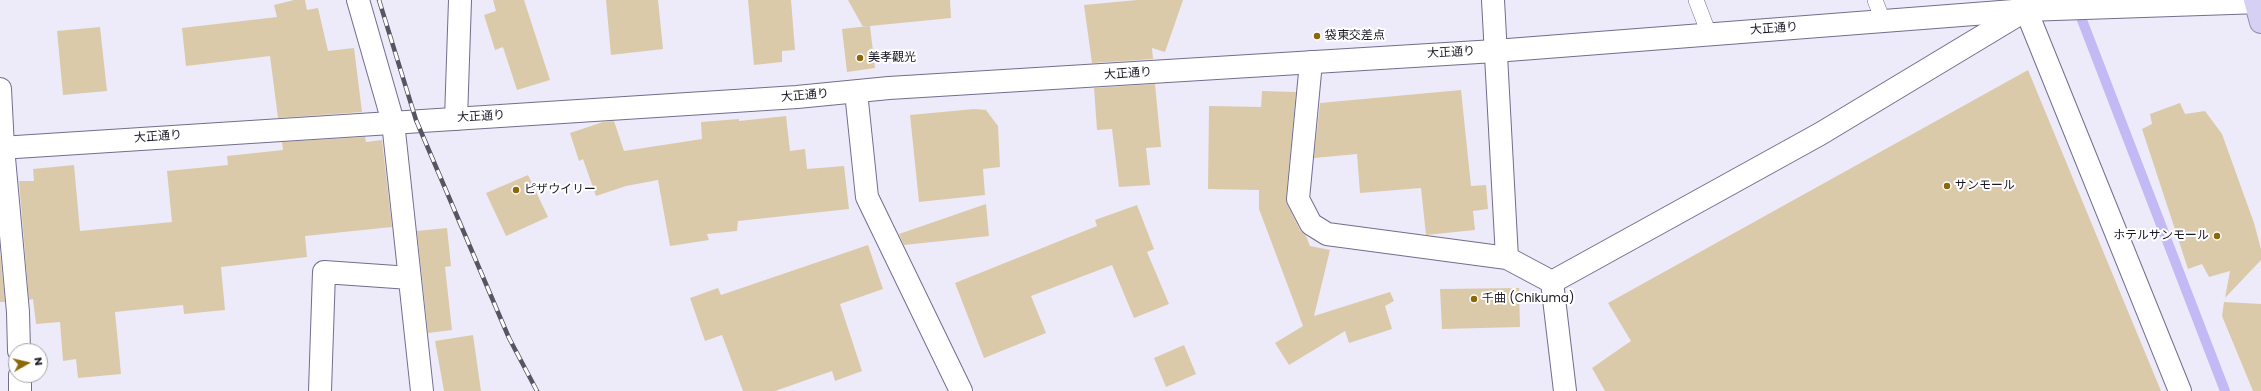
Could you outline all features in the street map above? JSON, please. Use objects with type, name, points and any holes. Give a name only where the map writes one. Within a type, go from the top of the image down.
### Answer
[{"type":"street","points":[[358,0],[393,122],[422,391]]},
{"type":"street","points":[[456,119],[460,0]]},
{"type":"street","points":[[1493,0],[1507,258]]},
{"type":"street","name":"大正通り","points":[[1,147],[456,119],[856,92],[889,88],[1495,51],[2026,10],[2258,6]]},
{"type":"street","points":[[1552,282],[1820,134],[2026,10],[2180,391]]},
{"type":"street","points":[[1311,62],[1298,199],[1311,224],[1327,234],[1507,258],[1552,282]]},
{"type":"street","points":[[0,89],[1,147],[9,314],[17,343]]},
{"type":"street","points":[[856,92],[867,197],[961,391]]},
{"type":"street","points":[[320,391],[324,272],[410,278]]},
{"type":"street","points":[[1552,282],[1565,391]]},
{"type":"lane","points":[[1696,0],[1709,34]]},
{"type":"lane","points":[[1875,0],[1883,20]]},
{"type":"building","points":[[294,0],[305,0],[307,10],[318,8],[328,51],[354,48],[362,112],[278,118],[270,56],[186,66],[182,28],[277,17],[274,5]]},
{"type":"building","points":[[493,0],[524,0],[550,80],[517,90],[503,47],[495,50],[484,15],[496,11]]},
{"type":"building","points":[[606,0],[658,0],[663,49],[611,55]]},
{"type":"building","points":[[748,0],[791,0],[795,50],[782,51],[782,62],[754,65]]},
{"type":"building","points":[[848,0],[950,0],[951,18],[870,26],[875,68],[847,72],[842,29],[863,27]]},
{"type":"building","points":[[1137,0],[1183,0],[1165,52],[1152,48],[1153,59],[1092,63],[1084,5]]},
{"type":"building","points":[[100,27],[107,91],[63,95],[57,31]]},
{"type":"building","name":"サンモール","points":[[2028,70],[2161,391],[1605,391],[1592,368],[1631,341],[1608,303]]},
{"type":"building","points":[[1155,84],[1161,147],[1146,148],[1150,185],[1119,187],[1112,129],[1097,130],[1094,88]]},
{"type":"building","points":[[1461,90],[1471,186],[1486,185],[1488,209],[1473,211],[1475,230],[1426,235],[1421,188],[1360,193],[1357,154],[1314,158],[1320,103]]},
{"type":"building","points":[[1262,91],[1296,92],[1286,198],[1287,204],[1300,230],[1306,236],[1310,246],[1330,250],[1314,316],[1390,292],[1394,301],[1385,306],[1392,329],[1349,343],[1345,331],[1289,365],[1275,343],[1303,326],[1259,209],[1259,190],[1208,189],[1209,106],[1261,107]]},
{"type":"building","name":"ホテルサンモール","points":[[2180,103],[2185,114],[2205,111],[2222,134],[2254,223],[2261,249],[2261,260],[2225,298],[2230,271],[2209,277],[2202,264],[2188,269],[2142,129],[2152,124],[2150,114]]},
{"type":"building","points":[[974,109],[986,110],[998,126],[1000,167],[983,169],[985,195],[919,202],[910,115]]},
{"type":"building","points":[[786,116],[790,151],[805,149],[807,169],[844,166],[849,209],[738,221],[737,231],[707,234],[709,240],[670,246],[658,180],[626,186],[596,196],[583,159],[579,161],[570,133],[603,122],[614,121],[624,151],[702,139],[701,122],[739,119],[739,121]]},
{"type":"building","points":[[365,137],[366,142],[382,140],[392,227],[305,236],[307,257],[221,267],[225,310],[184,314],[183,305],[115,312],[121,374],[78,378],[76,359],[63,361],[60,322],[36,324],[33,299],[29,300],[19,181],[34,181],[33,169],[74,165],[80,231],[172,222],[167,171],[228,165],[227,156],[283,150],[282,142]]},
{"type":"building","points":[[528,175],[548,217],[506,236],[486,193]]},
{"type":"building","points":[[986,204],[989,236],[904,245],[899,234]]},
{"type":"building","points":[[1137,205],[1154,249],[1147,252],[1169,304],[1134,318],[1112,265],[1031,296],[1046,333],[984,358],[955,283],[1097,226],[1095,220]]},
{"type":"building","points":[[447,228],[451,266],[445,267],[452,330],[428,333],[417,231]]},
{"type":"building","points":[[868,245],[883,289],[840,304],[862,371],[835,381],[832,371],[775,391],[743,391],[722,335],[705,341],[690,298],[718,288],[721,295]]},
{"type":"building","points":[[0,252],[5,302],[0,302]]},
{"type":"building","points":[[1519,288],[1520,327],[1442,329],[1440,289]]},
{"type":"building","points":[[2224,302],[2261,304],[2261,391],[2253,391],[2222,316]]},
{"type":"building","points":[[473,335],[481,391],[444,391],[435,341]]},
{"type":"building","points":[[1184,345],[1196,374],[1166,387],[1154,358]]},
{"type":"waterway","points":[[2077,7],[2225,391]]},
{"type":"railway","points":[[379,0],[416,120],[509,338],[537,391]]},
{"type":"place","name":"袋東交差点","points":[[1317,36]]},
{"type":"place","name":"美孝觀光","points":[[860,58]]},
{"type":"place","name":"サンモール","points":[[1947,186]]},
{"type":"place","name":"ピザウイリー","points":[[516,190]]},
{"type":"place","name":"ホテルサンモール","points":[[2217,236]]},
{"type":"place","name":"千曲 (Chikuma)","points":[[1474,299]]}]
